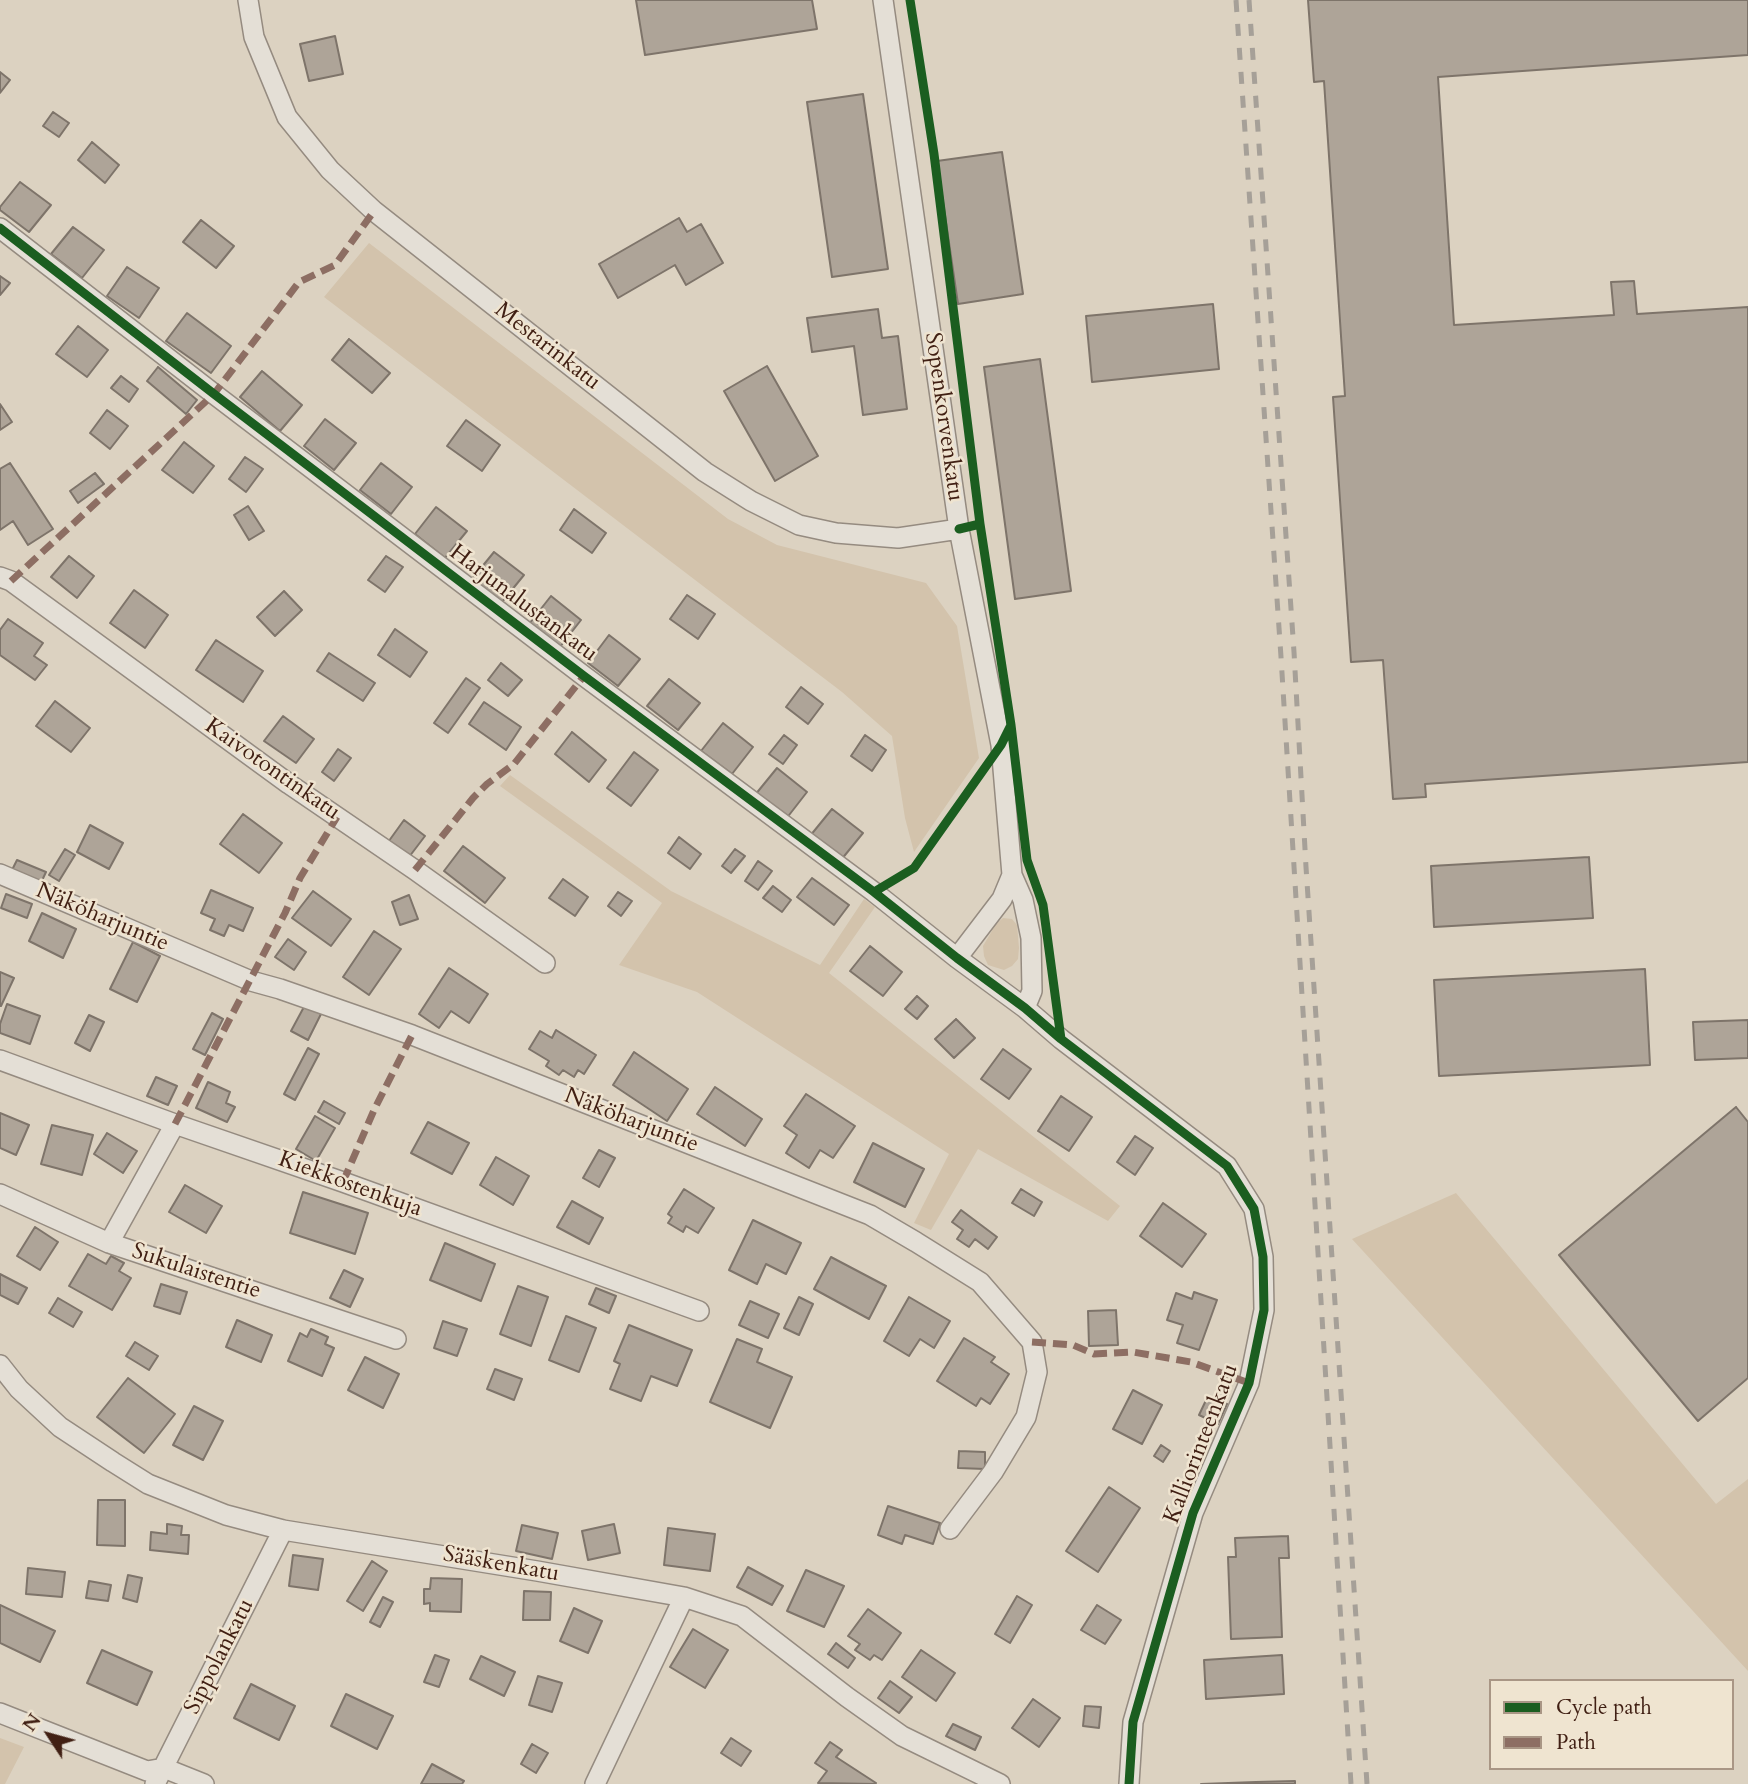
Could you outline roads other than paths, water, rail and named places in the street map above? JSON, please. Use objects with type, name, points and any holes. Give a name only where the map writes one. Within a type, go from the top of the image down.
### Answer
[{"type":"street","name":"Mestarinkatu","points":[[248,0],[254,37],[287,117],[330,170],[374,211],[705,472],[751,502],[811,528],[836,533],[898,538],[959,529]]},
{"type":"street","name":"Sopenkorvenkatu","points":[[883,0],[959,529],[1001,745],[1012,875]]},
{"type":"street","name":"Harjunalustankatu","points":[[0,228],[225,402],[1026,1008]]},
{"type":"street","name":"Kaivotontinkatu","points":[[0,577],[11,581],[289,784],[545,963]]},
{"type":"street","name":"Näköharjuntie","points":[[0,874],[251,981],[412,1035],[870,1215],[980,1282],[1032,1342],[1037,1372],[1026,1417],[993,1472],[950,1529]]},
{"type":"street","points":[[957,958],[1002,899],[1012,875]]},
{"type":"street","points":[[1012,875],[1023,900],[1031,938],[1032,991],[1026,1008]]},
{"type":"street","name":"Kalliorinteenkatu","points":[[1026,1008],[1061,1039],[1227,1166],[1254,1209],[1263,1257],[1264,1310],[1249,1383],[1193,1513],[1133,1722],[1129,1784]]},
{"type":"street","name":"Kiekkostenkuja","points":[[0,1060],[699,1311]]},
{"type":"street","points":[[109,1243],[175,1124]]},
{"type":"street","name":"Sukulaistentie","points":[[0,1194],[109,1243],[396,1339]]},
{"type":"street","name":"Sääskenkatu","points":[[0,1365],[19,1388],[60,1427],[148,1484],[226,1516],[283,1530],[684,1597],[742,1616],[846,1697],[902,1736],[1000,1784]]},
{"type":"street","name":"Sippolankatu","points":[[160,1776],[283,1530]]},
{"type":"street","points":[[596,1784],[684,1597]]},
{"type":"street","points":[[0,1713],[160,1776],[204,1784]]},
{"type":"railway","points":[[1236,0],[1281,657],[1351,1784]]},
{"type":"railway","points":[[1249,0],[1367,1784]]}]
